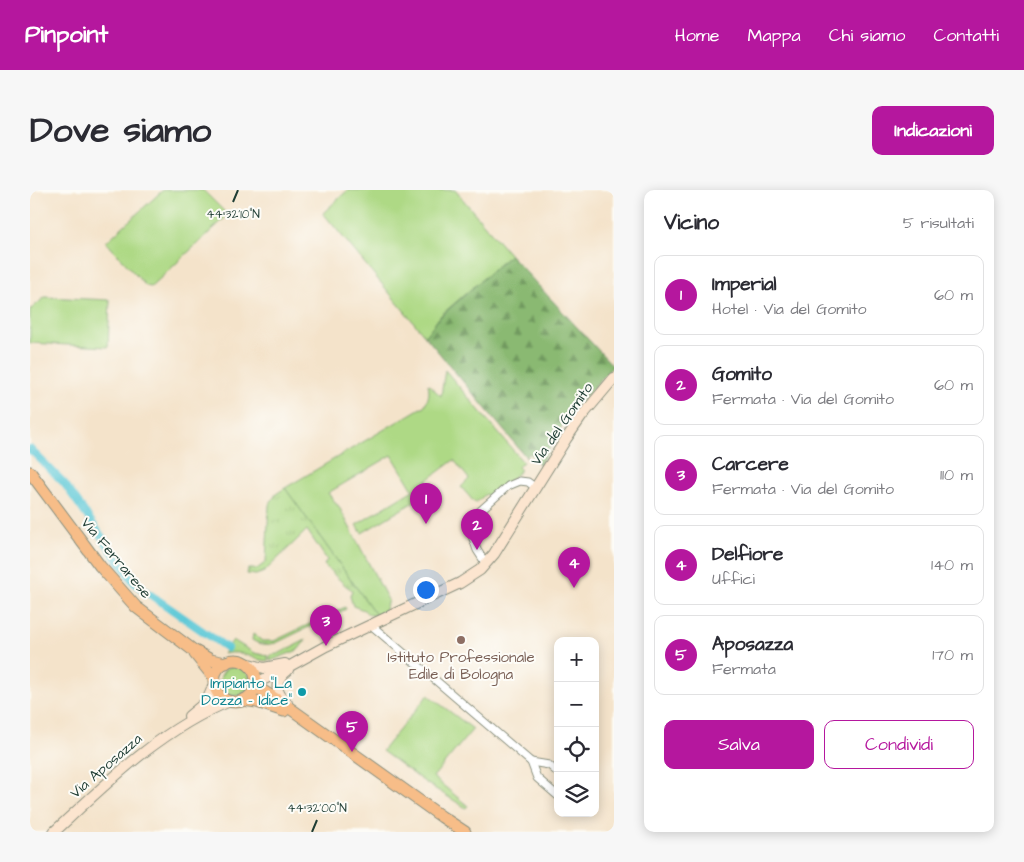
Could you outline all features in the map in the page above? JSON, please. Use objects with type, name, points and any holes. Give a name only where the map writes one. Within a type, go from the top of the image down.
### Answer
[{"type":"main road","name":"Via Ferrarese","points":[[30,472],[116,585],[140,611],[193,650]]},
{"type":"main road","points":[[193,650],[212,660],[226,663]]},
{"type":"main road","points":[[193,650],[215,680],[219,694],[230,701],[258,702],[286,712],[296,713]]},
{"type":"main road","points":[[215,680],[217,671],[226,663],[234,660],[245,663],[253,671],[255,685],[251,695],[243,700]]},
{"type":"main road","points":[[255,685],[465,832]]},
{"type":"street","name":"Via del Gomito","points":[[255,685],[298,661],[460,583],[486,564],[582,416],[614,378]]},
{"type":"street","name":"Via del Gomito","points":[[486,564],[477,550],[469,527],[473,517],[508,486],[520,481],[528,482],[536,488]]},
{"type":"street","points":[[371,625],[531,762],[537,778],[554,793]]},
{"type":"street","name":"Via del Gomito","points":[[245,663],[264,668],[298,661]]},
{"type":"street","points":[[296,713],[279,694],[277,688],[281,676],[298,661]]},
{"type":"street","name":"Via Aposazza","points":[[181,725],[182,720],[207,701],[215,680]]},
{"type":"street","name":"Via Aposazza","points":[[54,832],[146,750],[181,725],[230,701]]},
{"type":"street","points":[[531,762],[548,765],[557,772]]},
{"type":"green space","points":[[163,190],[203,190],[228,215],[151,287],[146,286],[106,242]]},
{"type":"green space","points":[[348,190],[455,190],[510,255],[441,315],[425,336],[323,213]]},
{"type":"green space","points":[[510,255],[613,366],[567,417],[540,465],[530,453],[526,457],[425,336],[441,316]]},
{"type":"green space","points":[[45,297],[110,300],[108,347],[30,343],[30,310]]},
{"type":"green space","points":[[445,370],[523,462],[518,467],[521,470],[490,498],[486,494],[475,503],[461,487],[469,479],[454,460],[418,487],[422,497],[362,533],[356,525],[413,490],[392,455],[328,493],[338,505],[388,600],[385,610],[376,615],[285,488],[424,406],[429,395],[428,384],[441,396]]},
{"type":"green space","points":[[285,488],[376,615],[366,613],[364,610],[353,606],[350,596],[352,590],[324,565],[327,560],[307,530],[264,572],[256,575],[247,574],[248,569],[257,569],[266,562],[269,505],[276,494]]},
{"type":"green space","points":[[345,607],[346,609],[276,643],[264,644],[252,640],[253,634],[262,641],[274,641]]},
{"type":"green space","points":[[233,640],[254,653],[268,656],[268,661],[237,653],[223,654]]},
{"type":"green space","points":[[306,640],[298,650],[270,661],[270,655],[278,654]]},
{"type":"green space","points":[[235,666],[246,670],[250,681],[246,692],[235,696],[224,692],[220,681],[224,670]]},
{"type":"green space","points":[[428,695],[473,729],[433,777],[468,806],[466,808],[426,783],[382,751]]},
{"type":"waterway","points":[[30,449],[64,483],[135,584],[227,648]]},
{"type":"place","name":"Imperial","points":[[426,524]]},
{"type":"place","name":"Gomito","points":[[477,550]]},
{"type":"place","name":"Delfiore","points":[[574,588]]},
{"type":"place","name":"Istituto Professionale Edile di Bologna","points":[[461,640]]},
{"type":"place","name":"Carcere","points":[[326,646]]},
{"type":"place","name":"Impianto \"La Dozza - Idice\"","points":[[302,692]]},
{"type":"place","name":"Aposazza","points":[[352,752]]}]
